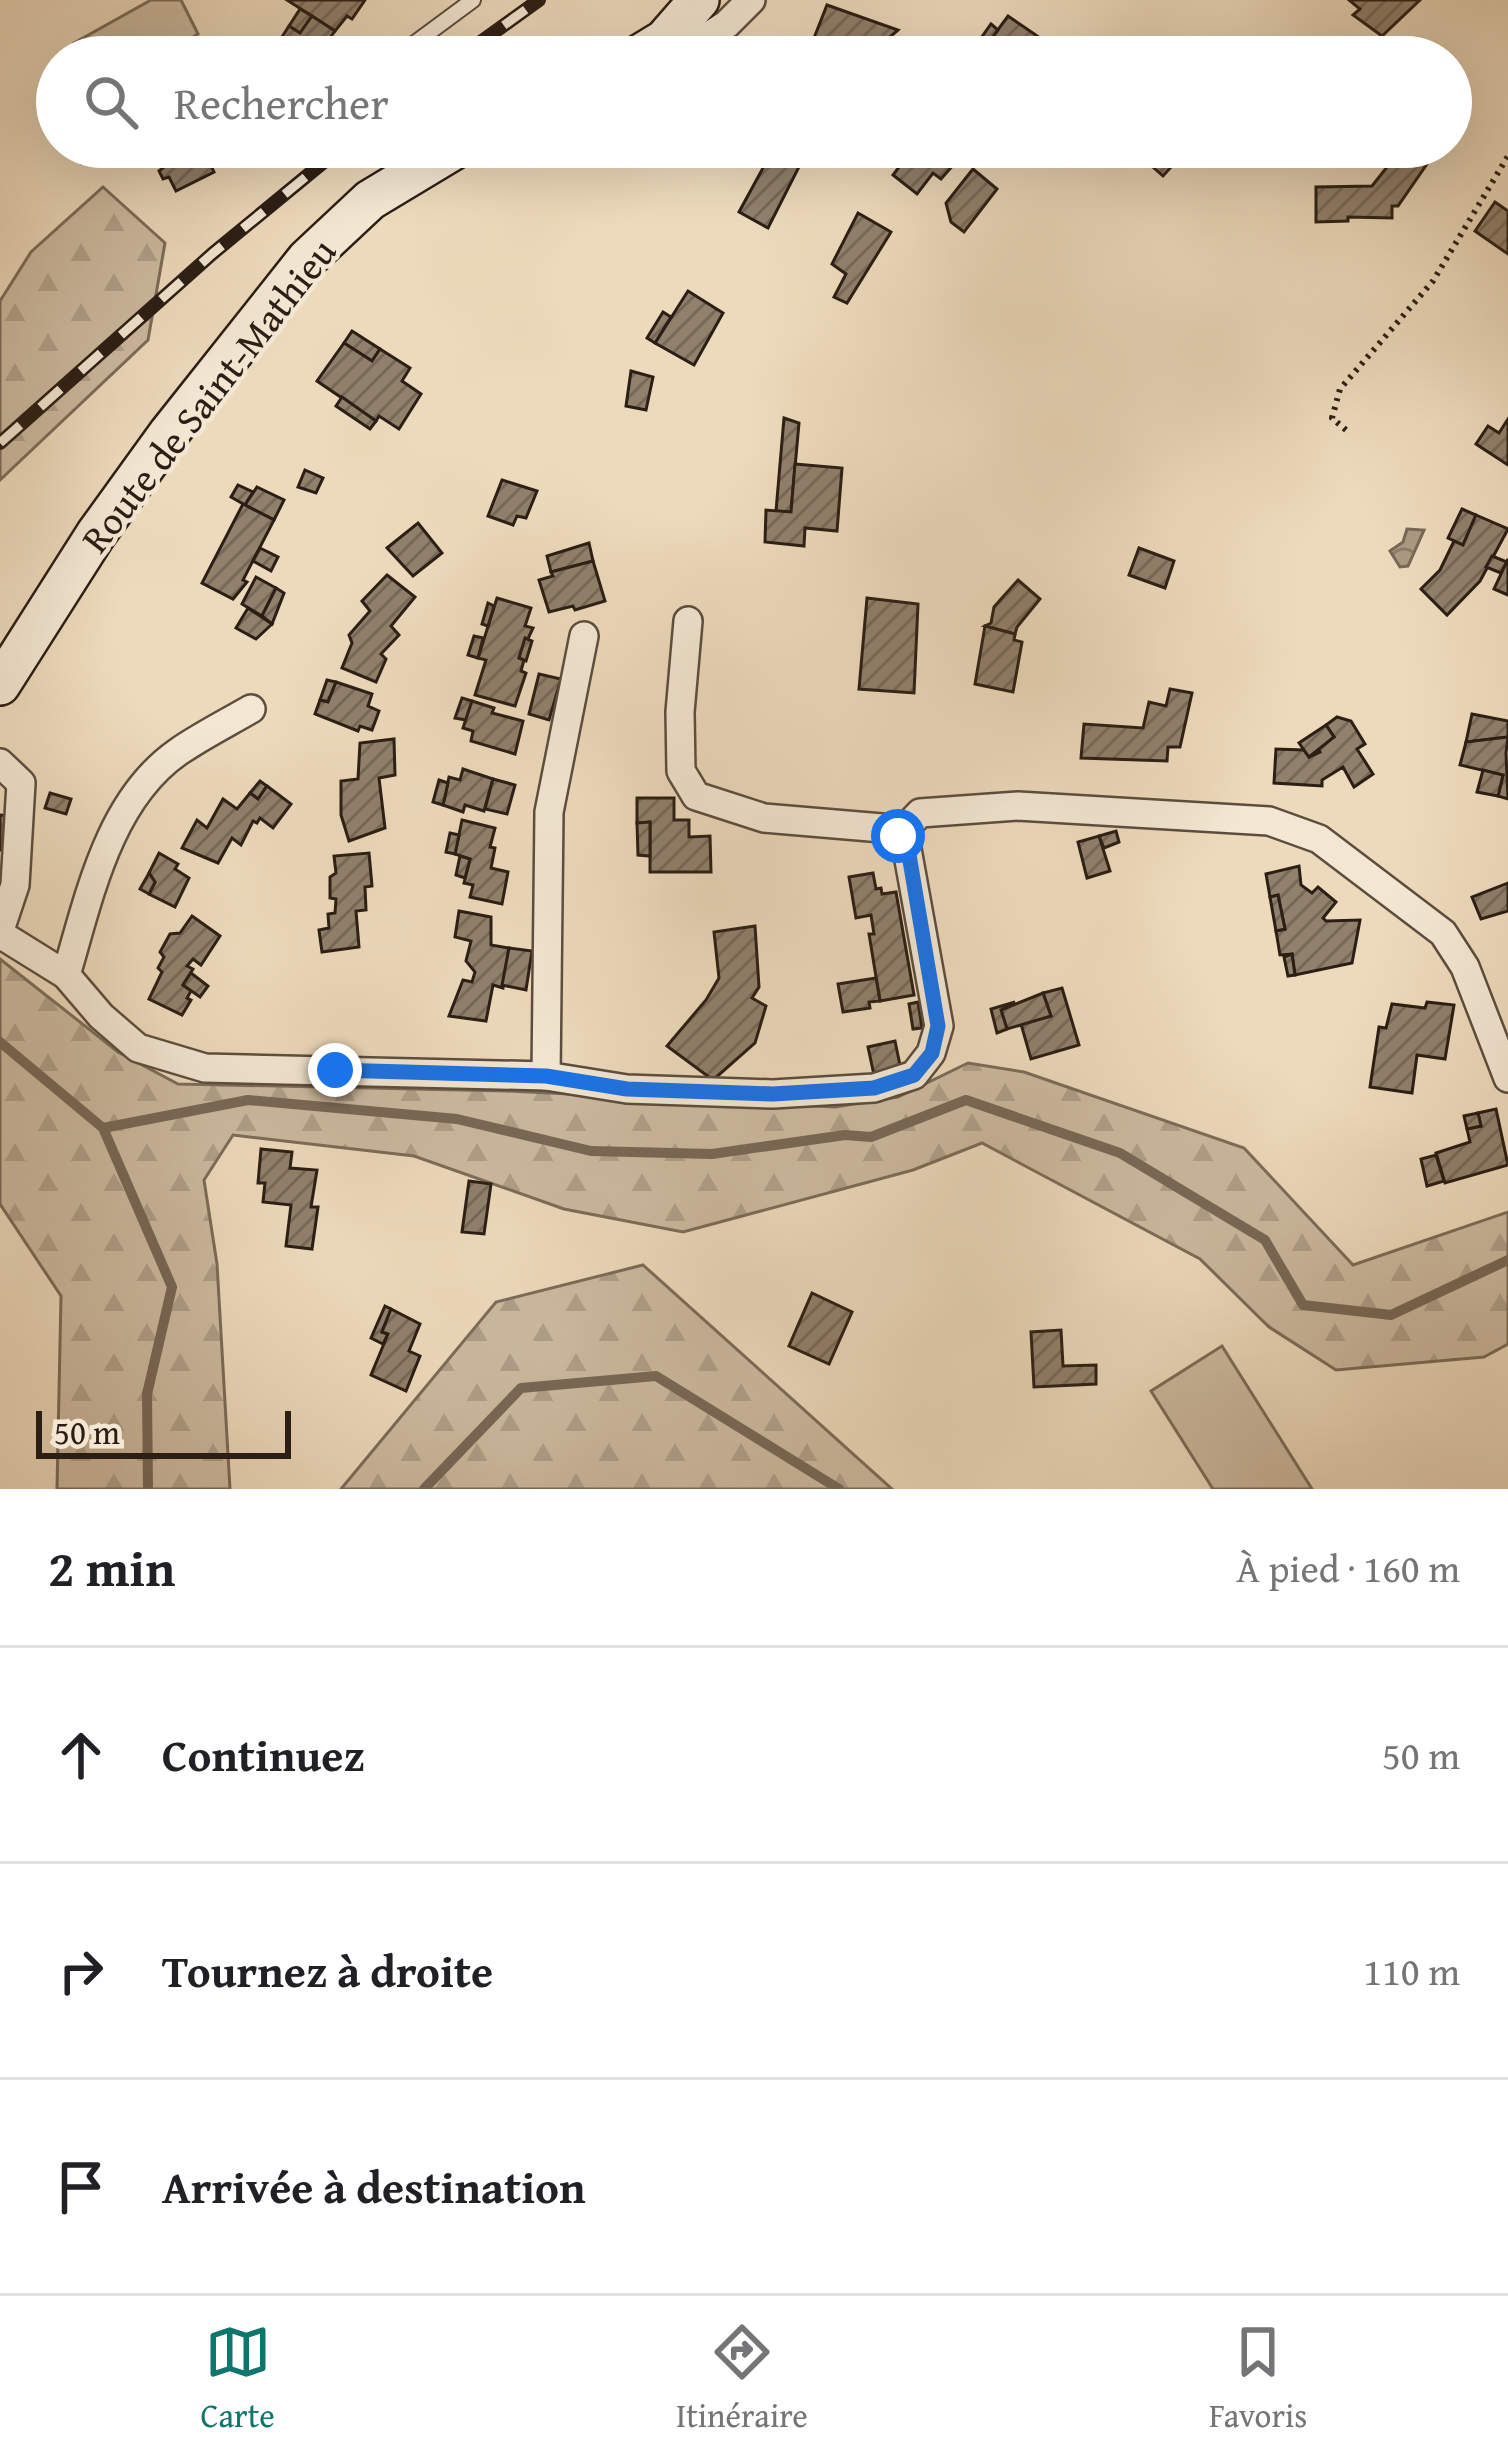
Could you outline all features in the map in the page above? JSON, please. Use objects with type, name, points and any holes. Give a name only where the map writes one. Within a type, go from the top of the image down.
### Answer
[{"type":"street","points":[[668,36],[699,0]]},
{"type":"street","points":[[708,36],[751,0]]},
{"type":"street","name":"Route de Saint-Mathieu","points":[[0,685],[96,534],[307,260],[370,200],[423,168]]},
{"type":"street","points":[[0,764],[21,783],[15,885],[0,932],[66,975],[101,1016],[138,1048],[205,1068],[546,1076],[627,1089],[773,1094],[874,1088],[914,1075],[932,1053],[938,1026],[908,849],[898,836],[882,828],[764,818],[696,796],[681,771],[680,712],[688,621]]},
{"type":"street","points":[[546,1076],[549,812],[584,636]]},
{"type":"street","points":[[66,975],[104,850],[140,791],[175,754],[251,709]]},
{"type":"street","points":[[898,836],[920,813],[1018,806],[1269,820],[1319,839],[1443,932],[1465,967],[1508,1078]]},
{"type":"lane","points":[[424,36],[473,0]]},
{"type":"path","points":[[1346,430],[1332,418],[1340,389],[1433,281],[1508,156]]},
{"type":"green space","points":[[151,0],[181,0],[198,34],[194,36],[87,36]]},
{"type":"green space","points":[[103,187],[165,243],[148,340],[0,480],[0,301],[31,252]]},
{"type":"green space","points":[[0,959],[118,1052],[178,1084],[506,1091],[835,1107],[898,1097],[968,1063],[1024,1072],[1244,1148],[1353,1265],[1508,1212],[1508,1344],[1484,1357],[1336,1370],[1269,1327],[1200,1259],[982,1143],[913,1170],[683,1232],[564,1209],[414,1156],[233,1135],[204,1180],[217,1264],[230,1489],[57,1489],[61,1296],[0,1204]]},
{"type":"green space","points":[[643,1265],[892,1489],[341,1489],[496,1302]]},
{"type":"green space","points":[[1222,1346],[1312,1489],[1213,1489],[1151,1391]]},
{"type":"water","points":[[1407,529],[1424,530],[1408,566],[1400,567],[1390,551],[1403,542]]},
{"type":"building","points":[[287,0],[365,0],[352,19],[347,16],[335,31]]},
{"type":"building","points":[[1349,0],[1420,0],[1382,36],[1353,15],[1360,9]]},
{"type":"building","points":[[827,5],[898,30],[891,36],[815,36]]},
{"type":"building","points":[[300,9],[312,16],[300,33],[289,26]]},
{"type":"building","points":[[312,16],[335,31],[331,36],[283,36],[289,26],[300,33]]},
{"type":"building","points":[[1008,16],[1037,36],[993,36]]},
{"type":"building","points":[[991,24],[998,30],[994,36],[983,36]]},
{"type":"building","points":[[212,168],[214,172],[176,191],[169,177],[163,179],[159,171]]},
{"type":"building","points":[[763,168],[798,168],[768,228],[739,212]]},
{"type":"building","points":[[898,168],[951,168],[941,179],[933,173],[917,194],[893,175]]},
{"type":"building","points":[[1386,168],[1424,168],[1398,206],[1392,206],[1392,218],[1316,222],[1316,187],[1372,186]]},
{"type":"building","points":[[973,169],[997,189],[964,232],[951,222],[946,203]]},
{"type":"building","points":[[1495,202],[1508,211],[1508,254],[1475,231]]},
{"type":"building","points":[[858,213],[891,232],[847,303],[834,297],[846,274],[832,264]]},
{"type":"building","points":[[688,291],[723,313],[694,365],[655,343]]},
{"type":"building","points":[[663,312],[671,317],[655,343],[647,338]]},
{"type":"building","points":[[352,331],[380,349],[372,361],[344,343]]},
{"type":"building","points":[[344,343],[372,361],[380,349],[410,368],[402,381],[421,394],[399,429],[379,416],[376,421],[317,381]]},
{"type":"building","points":[[631,371],[653,377],[646,410],[626,406]]},
{"type":"building","points":[[342,397],[376,421],[370,429],[336,406]]},
{"type":"building","points":[[784,418],[799,423],[791,512],[776,511]]},
{"type":"building","points":[[1508,419],[1508,465],[1476,444],[1488,426],[1499,433]]},
{"type":"building","points":[[795,464],[842,468],[837,531],[805,528],[804,546],[765,542],[766,510],[791,512]]},
{"type":"building","points":[[305,470],[323,478],[316,493],[298,487]]},
{"type":"building","points":[[502,480],[537,491],[526,518],[517,516],[513,525],[488,516]]},
{"type":"building","points":[[238,485],[253,492],[245,505],[231,497]]},
{"type":"building","points":[[257,487],[284,500],[274,520],[245,505]]},
{"type":"building","points":[[243,504],[274,520],[243,580],[247,582],[233,599],[202,583]]},
{"type":"building","points":[[1462,509],[1476,515],[1463,545],[1448,538]]},
{"type":"building","points":[[1476,515],[1508,529],[1480,581],[1447,615],[1421,589],[1440,570],[1454,541],[1463,545]]},
{"type":"building","points":[[418,523],[442,553],[413,576],[387,548]]},
{"type":"building","points":[[589,543],[593,561],[551,572],[547,556]]},
{"type":"building","points":[[260,548],[278,557],[271,571],[253,561]]},
{"type":"building","points":[[1139,548],[1174,561],[1165,588],[1129,575]]},
{"type":"building","points":[[1492,556],[1507,562],[1501,573],[1486,567]]},
{"type":"building","points":[[1508,559],[1508,595],[1494,589]]},
{"type":"building","points":[[593,561],[605,601],[549,612],[539,580]]},
{"type":"building","points":[[387,575],[415,597],[391,626],[399,635],[381,654],[386,659],[376,682],[342,668],[352,643],[349,635],[370,611],[362,601]]},
{"type":"building","points":[[256,577],[276,588],[262,616],[242,604]]},
{"type":"building","points":[[1018,580],[1040,599],[1015,634],[985,626],[991,623],[994,607]]},
{"type":"building","points":[[276,588],[284,593],[272,624],[262,616]]},
{"type":"building","points":[[497,598],[531,608],[525,626],[533,628],[519,658],[524,660],[521,671],[526,673],[515,706],[475,695],[486,660],[478,658]]},
{"type":"building","points":[[867,598],[918,604],[914,693],[859,689]]},
{"type":"building","points":[[488,603],[494,606],[488,626],[482,624]]},
{"type":"building","points":[[248,608],[272,624],[256,639],[236,628]]},
{"type":"building","points":[[985,626],[1015,634],[1014,640],[1022,642],[1013,692],[975,684]]},
{"type":"building","points":[[474,636],[483,638],[478,658],[468,655]]},
{"type":"building","points":[[525,638],[532,641],[526,661],[519,658]]},
{"type":"building","points":[[539,674],[561,679],[549,720],[529,714]]},
{"type":"building","points":[[327,680],[336,682],[328,702],[320,700]]},
{"type":"building","points":[[336,682],[372,694],[368,706],[379,711],[372,730],[360,726],[358,731],[315,714],[320,700],[328,702]]},
{"type":"building","points":[[1170,689],[1192,693],[1180,747],[1168,747],[1167,761],[1081,758],[1084,724],[1143,728],[1149,702],[1166,706]]},
{"type":"building","points":[[462,698],[472,701],[466,720],[455,718]]},
{"type":"building","points":[[472,701],[494,708],[492,713],[523,721],[515,754],[471,741],[473,731],[463,728]]},
{"type":"building","points":[[1472,714],[1508,721],[1508,737],[1466,742]]},
{"type":"building","points":[[1337,717],[1351,721],[1365,744],[1357,749],[1373,774],[1354,787],[1343,767],[1322,780],[1322,786],[1274,783],[1276,749],[1304,750],[1309,757],[1320,752],[1317,747],[1334,737],[1326,725]]},
{"type":"building","points":[[1326,725],[1334,737],[1309,757],[1299,743]]},
{"type":"building","points":[[1508,737],[1508,799],[1498,796],[1503,775],[1460,765],[1466,742]]},
{"type":"building","points":[[394,739],[395,775],[379,778],[385,828],[349,841],[341,815],[341,781],[358,779],[360,743]]},
{"type":"building","points":[[463,769],[493,779],[484,811],[465,805],[463,812],[443,805],[449,777],[460,780]]},
{"type":"building","points":[[1483,770],[1503,775],[1498,796],[1477,792]]},
{"type":"building","points":[[493,779],[515,785],[507,814],[485,809]]},
{"type":"building","points":[[439,780],[448,783],[443,805],[433,802]]},
{"type":"building","points":[[260,781],[267,786],[258,799],[250,793]]},
{"type":"building","points":[[267,786],[291,804],[273,828],[260,818],[253,821],[241,845],[232,838],[218,863],[182,848],[197,820],[207,828],[223,799],[237,809],[250,793],[258,799]]},
{"type":"building","points":[[50,793],[71,799],[66,814],[45,808]]},
{"type":"building","points":[[637,798],[674,798],[674,820],[689,820],[689,837],[710,836],[711,872],[650,872],[650,822],[637,823]]},
{"type":"building","points":[[0,815],[10,816],[7,851],[0,850]]},
{"type":"building","points":[[462,820],[495,828],[491,868],[508,872],[502,904],[470,897],[473,885],[464,883],[470,859],[455,854]]},
{"type":"building","points":[[650,822],[650,856],[638,855],[637,823]]},
{"type":"building","points":[[1116,831],[1119,842],[1104,848],[1099,836]]},
{"type":"building","points":[[450,833],[459,835],[455,854],[446,852]]},
{"type":"building","points":[[1099,836],[1110,871],[1087,878],[1078,842]]},
{"type":"building","points":[[159,853],[178,864],[175,869],[189,878],[175,907],[149,894],[155,882],[149,873]]},
{"type":"building","points":[[369,853],[372,886],[365,887],[366,910],[356,911],[359,947],[322,952],[319,930],[329,928],[328,914],[335,913],[336,899],[330,898],[330,877],[336,873],[334,856]]},
{"type":"building","points":[[460,856],[470,859],[465,878],[456,875]]},
{"type":"building","points":[[1299,866],[1301,885],[1312,893],[1318,887],[1336,902],[1323,918],[1326,921],[1360,920],[1352,963],[1295,975],[1292,954],[1280,955],[1276,931],[1285,929],[1278,895],[1270,897],[1266,874]]},
{"type":"building","points":[[149,873],[155,882],[149,894],[140,889]]},
{"type":"building","points":[[873,873],[882,894],[896,892],[914,995],[880,1001],[869,934],[874,934],[871,915],[856,918],[849,877]]},
{"type":"building","points":[[1508,883],[1508,911],[1481,919],[1472,897]]},
{"type":"building","points":[[1278,895],[1285,929],[1276,931],[1270,897]]},
{"type":"building","points":[[459,911],[491,917],[491,945],[509,948],[503,988],[493,985],[486,1021],[449,1016],[463,980],[472,982],[475,972],[466,961],[471,941],[455,937]]},
{"type":"building","points":[[192,916],[220,936],[201,965],[193,959],[187,966],[193,969],[183,985],[191,991],[187,998],[191,1000],[182,1015],[149,999],[162,972],[160,952],[170,934],[180,933]]},
{"type":"building","points":[[755,926],[759,987],[752,998],[766,1006],[755,1043],[713,1080],[667,1046],[719,978],[714,932]]},
{"type":"building","points":[[509,948],[532,951],[526,990],[502,985]]},
{"type":"building","points":[[1292,954],[1295,975],[1288,976],[1284,957]]},
{"type":"building","points":[[191,973],[208,986],[200,997],[183,985]]},
{"type":"building","points":[[876,978],[880,1001],[869,1002],[870,1008],[843,1012],[838,984]]},
{"type":"building","points":[[1062,988],[1079,1045],[1031,1059],[1021,1024],[1051,1016],[1043,993]]},
{"type":"building","points":[[1043,993],[1051,1016],[1007,1029],[1001,1010]]},
{"type":"building","points":[[918,1002],[922,1028],[913,1029],[909,1004]]},
{"type":"building","points":[[1015,1002],[1001,1010],[1007,1029],[997,1033],[991,1009]]},
{"type":"building","points":[[1427,1002],[1454,1005],[1445,1059],[1417,1055],[1412,1093],[1370,1087],[1379,1027],[1386,1028],[1392,1004],[1425,1008]]},
{"type":"building","points":[[895,1041],[901,1070],[874,1075],[868,1047]]},
{"type":"building","points":[[1496,1109],[1508,1165],[1445,1183],[1436,1153],[1470,1142],[1467,1129],[1481,1126],[1478,1113]]},
{"type":"building","points":[[1478,1113],[1481,1126],[1467,1129],[1464,1116]]},
{"type":"building","points":[[261,1149],[292,1152],[290,1168],[317,1170],[311,1207],[318,1207],[312,1249],[286,1246],[291,1205],[263,1202],[265,1183],[258,1183]]},
{"type":"building","points":[[1436,1155],[1444,1181],[1427,1186],[1421,1159]]},
{"type":"building","points":[[469,1181],[491,1184],[484,1234],[462,1232]]},
{"type":"building","points":[[812,1293],[852,1312],[829,1364],[789,1346]]},
{"type":"building","points":[[385,1306],[391,1309],[382,1332],[388,1334],[383,1344],[371,1338]]},
{"type":"building","points":[[391,1309],[420,1324],[409,1351],[420,1356],[406,1391],[371,1375],[388,1334],[382,1332]]},
{"type":"building","points":[[1061,1330],[1063,1366],[1096,1365],[1096,1384],[1034,1387],[1031,1332]]},
{"type":"waterway","points":[[0,1042],[103,1128],[172,1287],[147,1394],[148,1489]]},
{"type":"waterway","points":[[103,1128],[248,1100],[457,1119],[591,1151],[712,1154],[845,1135],[871,1137],[966,1100],[1120,1153],[1265,1240],[1303,1305],[1391,1315],[1508,1260]]},
{"type":"waterway","points":[[424,1489],[521,1388],[656,1376],[839,1489]]},
{"type":"railway","points":[[489,36],[539,0]]},
{"type":"railway","points":[[0,443],[212,254],[316,168]]},
{"type":"route","points":[[335,1070],[546,1076],[627,1089],[773,1094],[874,1088],[914,1075],[932,1053],[938,1026],[908,849],[898,836]]}]
